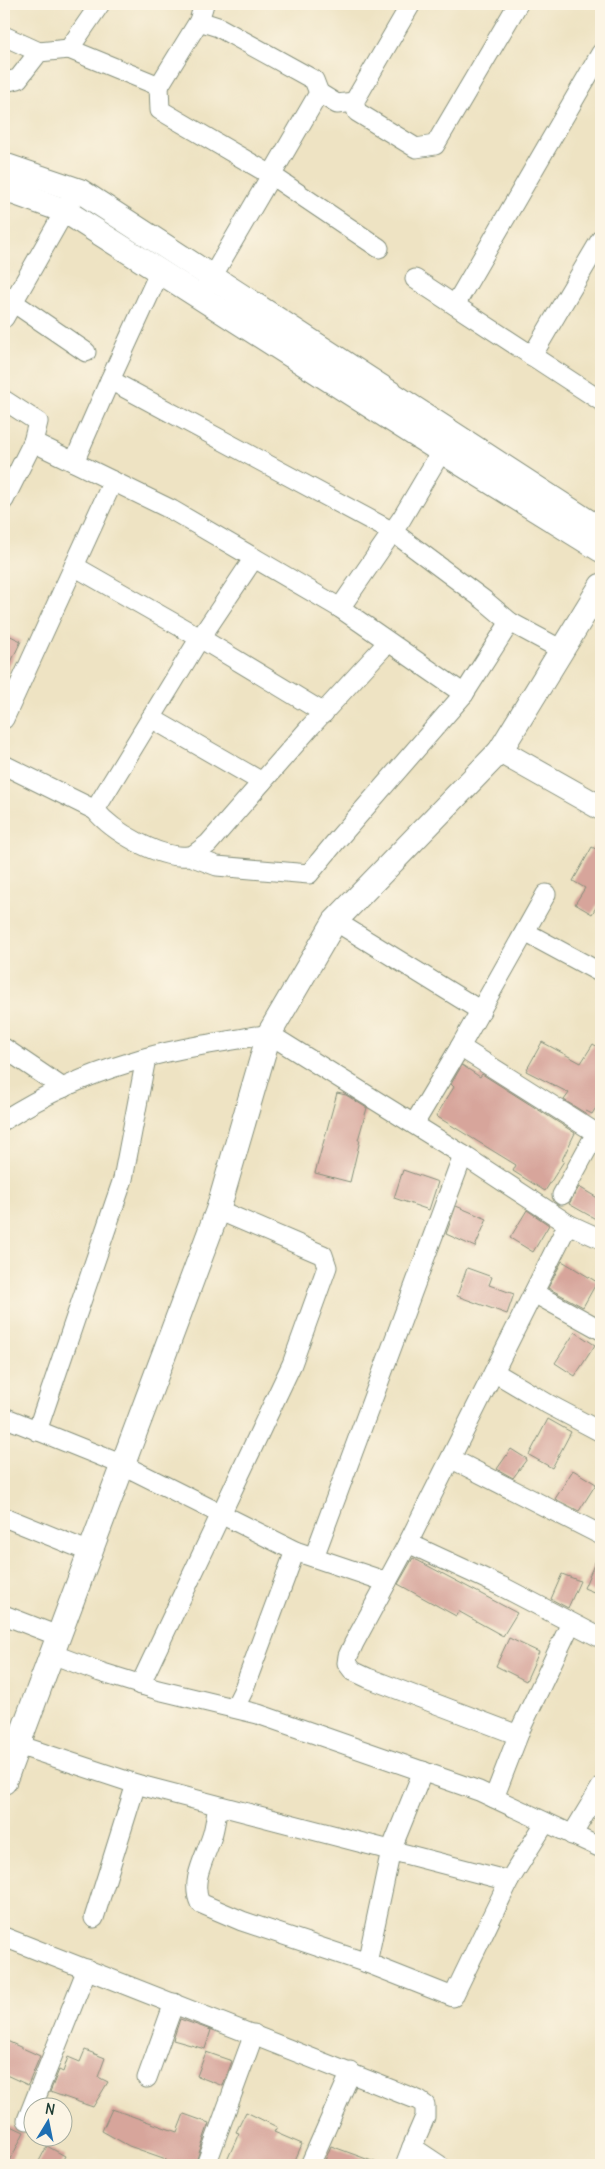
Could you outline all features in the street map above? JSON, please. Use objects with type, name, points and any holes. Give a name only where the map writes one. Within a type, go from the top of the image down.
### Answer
[{"type":"street","points":[[69,49],[100,4]]},
{"type":"street","points":[[411,4],[354,102],[357,112],[416,148],[435,145],[518,4]]},
{"type":"street","points":[[354,102],[337,104],[319,93],[314,80],[218,26],[201,12],[159,86],[160,110],[271,175],[379,248]]},
{"type":"street","points":[[4,36],[39,52],[69,49],[159,86]]},
{"type":"street","points":[[4,82],[18,79],[39,52]]},
{"type":"street","points":[[455,305],[601,52]]},
{"type":"street","points":[[206,287],[319,93]]},
{"type":"street","points":[[4,165],[76,190],[206,287],[447,442],[601,550]]},
{"type":"street","points":[[4,190],[65,211],[160,271],[206,287]]},
{"type":"street","points":[[4,318],[8,299],[65,211],[76,190]]},
{"type":"street","points":[[532,356],[601,239]]},
{"type":"street","points":[[74,462],[160,271]]},
{"type":"street","points":[[415,279],[601,401]]},
{"type":"street","points":[[8,299],[86,352]]},
{"type":"street","points":[[110,380],[393,532],[484,600],[510,622],[562,650]]},
{"type":"street","points":[[4,400],[38,422],[34,442],[4,500]]},
{"type":"street","points":[[34,442],[172,510],[340,608],[464,694]]},
{"type":"street","points":[[447,442],[601,530]]},
{"type":"street","points":[[340,608],[393,532],[447,442]]},
{"type":"street","points":[[4,719],[113,481]]},
{"type":"street","points":[[95,810],[200,638],[254,558]]},
{"type":"street","points":[[74,566],[324,712]]},
{"type":"street","points":[[4,1782],[218,1210],[269,1034],[335,921],[500,751],[601,586]]},
{"type":"street","points":[[4,765],[95,810],[104,821],[132,839],[170,856],[190,856],[217,866],[309,874],[464,694],[510,622]]},
{"type":"street","points":[[190,856],[208,844],[388,642]]},
{"type":"street","points":[[151,718],[262,782]]},
{"type":"street","points":[[500,751],[601,808]]},
{"type":"street","points":[[414,1124],[482,1011],[546,894]]},
{"type":"street","points":[[335,921],[482,1011]]},
{"type":"street","points":[[526,932],[601,973]]},
{"type":"street","points":[[4,1120],[37,1100],[128,1063],[182,1049],[269,1034],[463,1155],[568,1224],[601,1239]]},
{"type":"street","points":[[460,1047],[599,1128],[562,1196]]},
{"type":"street","points":[[4,1048],[64,1088]]},
{"type":"street","points":[[37,1432],[123,1179],[146,1058]]},
{"type":"street","points":[[314,1557],[463,1155]]},
{"type":"street","points":[[140,1685],[292,1364],[327,1268],[323,1255],[218,1210]]},
{"type":"street","points":[[518,1736],[353,1671],[347,1663],[348,1656],[452,1459],[568,1224]]},
{"type":"street","points":[[534,1292],[601,1330]]},
{"type":"street","points":[[494,1372],[601,1432]]},
{"type":"street","points":[[4,1417],[37,1432],[123,1465],[295,1551],[387,1582]]},
{"type":"street","points":[[452,1459],[601,1534]]},
{"type":"street","points":[[4,1517],[90,1552]]},
{"type":"street","points":[[408,1543],[500,1586],[571,1623],[600,1634]]},
{"type":"street","points":[[235,1707],[243,1691],[295,1551]]},
{"type":"street","points":[[4,1615],[100,1672],[140,1685],[235,1707],[423,1771],[494,1798],[601,1848]]},
{"type":"street","points":[[494,1798],[518,1736],[571,1623]]},
{"type":"street","points":[[18,1746],[136,1784],[509,1881]]},
{"type":"street","points":[[367,1963],[391,1850],[423,1771]]},
{"type":"street","points":[[94,1918],[136,1784]]},
{"type":"street","points":[[572,1835],[601,1787]]},
{"type":"street","points":[[218,1806],[213,1836],[202,1861],[195,1890],[200,1904],[242,1921],[367,1963],[453,1997],[509,1881],[545,1823]]},
{"type":"street","points":[[4,1937],[410,2095],[425,2105],[425,2117],[405,2165]]},
{"type":"street","points":[[36,2096],[87,1970]]},
{"type":"street","points":[[147,2078],[174,2004]]},
{"type":"street","points":[[206,2165],[254,2034]]},
{"type":"street","points":[[310,2165],[350,2072]]},
{"type":"street","points":[[412,2148],[439,2165]]},
{"type":"building","points":[[4,633],[21,641],[4,677]]},
{"type":"building","points":[[592,847],[601,852],[601,899],[592,914],[575,904],[585,888],[573,881]]},
{"type":"building","points":[[542,1042],[581,1063],[593,1044],[601,1049],[601,1100],[592,1114],[586,1111],[585,1113],[564,1100],[569,1093],[526,1071]]},
{"type":"building","points":[[462,1065],[480,1077],[482,1074],[575,1133],[562,1160],[564,1161],[545,1191],[513,1171],[516,1165],[436,1116],[454,1087],[451,1084]]},
{"type":"building","points":[[337,1093],[346,1095],[367,1108],[358,1140],[360,1140],[350,1182],[315,1173]]},
{"type":"building","points":[[403,1170],[438,1182],[429,1210],[394,1198]]},
{"type":"building","points":[[579,1187],[601,1200],[601,1222],[569,1204]]},
{"type":"building","points":[[456,1206],[487,1219],[475,1247],[446,1234]]},
{"type":"building","points":[[527,1210],[549,1225],[533,1252],[510,1238]]},
{"type":"building","points":[[562,1261],[597,1282],[583,1307],[548,1288]]},
{"type":"building","points":[[467,1268],[492,1277],[489,1285],[514,1294],[507,1314],[457,1296]]},
{"type":"building","points":[[575,1332],[595,1345],[575,1376],[555,1363]]},
{"type":"building","points":[[548,1419],[571,1432],[552,1468],[529,1455]]},
{"type":"building","points":[[511,1449],[527,1459],[513,1478],[497,1469]]},
{"type":"building","points":[[573,1470],[596,1484],[579,1511],[555,1499]]},
{"type":"building","points":[[601,1548],[601,1595],[584,1588]]},
{"type":"building","points":[[413,1558],[517,1613],[503,1636],[458,1611],[456,1616],[398,1584]]},
{"type":"building","points":[[562,1574],[580,1581],[568,1608],[551,1599]]},
{"type":"building","points":[[509,1638],[539,1652],[526,1681],[496,1666]]},
{"type":"building","points":[[180,2019],[211,2030],[205,2049],[173,2040]]},
{"type":"building","points":[[7,2041],[40,2056],[28,2085],[4,2074],[4,2049]]},
{"type":"building","points":[[85,2050],[105,2058],[98,2077],[108,2082],[93,2107],[72,2100],[72,2096],[61,2096],[50,2092],[59,2070],[63,2072],[68,2057],[80,2062]]},
{"type":"building","points":[[206,2052],[232,2061],[223,2086],[197,2076]]},
{"type":"building","points":[[112,2109],[177,2132],[184,2114],[209,2123],[195,2165],[175,2165],[165,2162],[166,2159],[129,2146],[102,2131]]},
{"type":"building","points":[[246,2112],[277,2127],[274,2132],[302,2144],[293,2165],[225,2165],[239,2133],[236,2132]]},
{"type":"building","points":[[9,2125],[22,2131],[22,2136],[8,2165],[4,2165],[4,2136]]},
{"type":"building","points":[[47,2146],[65,2156],[60,2165],[37,2165]]},
{"type":"building","points":[[331,2146],[380,2164],[380,2165],[323,2165]]}]
